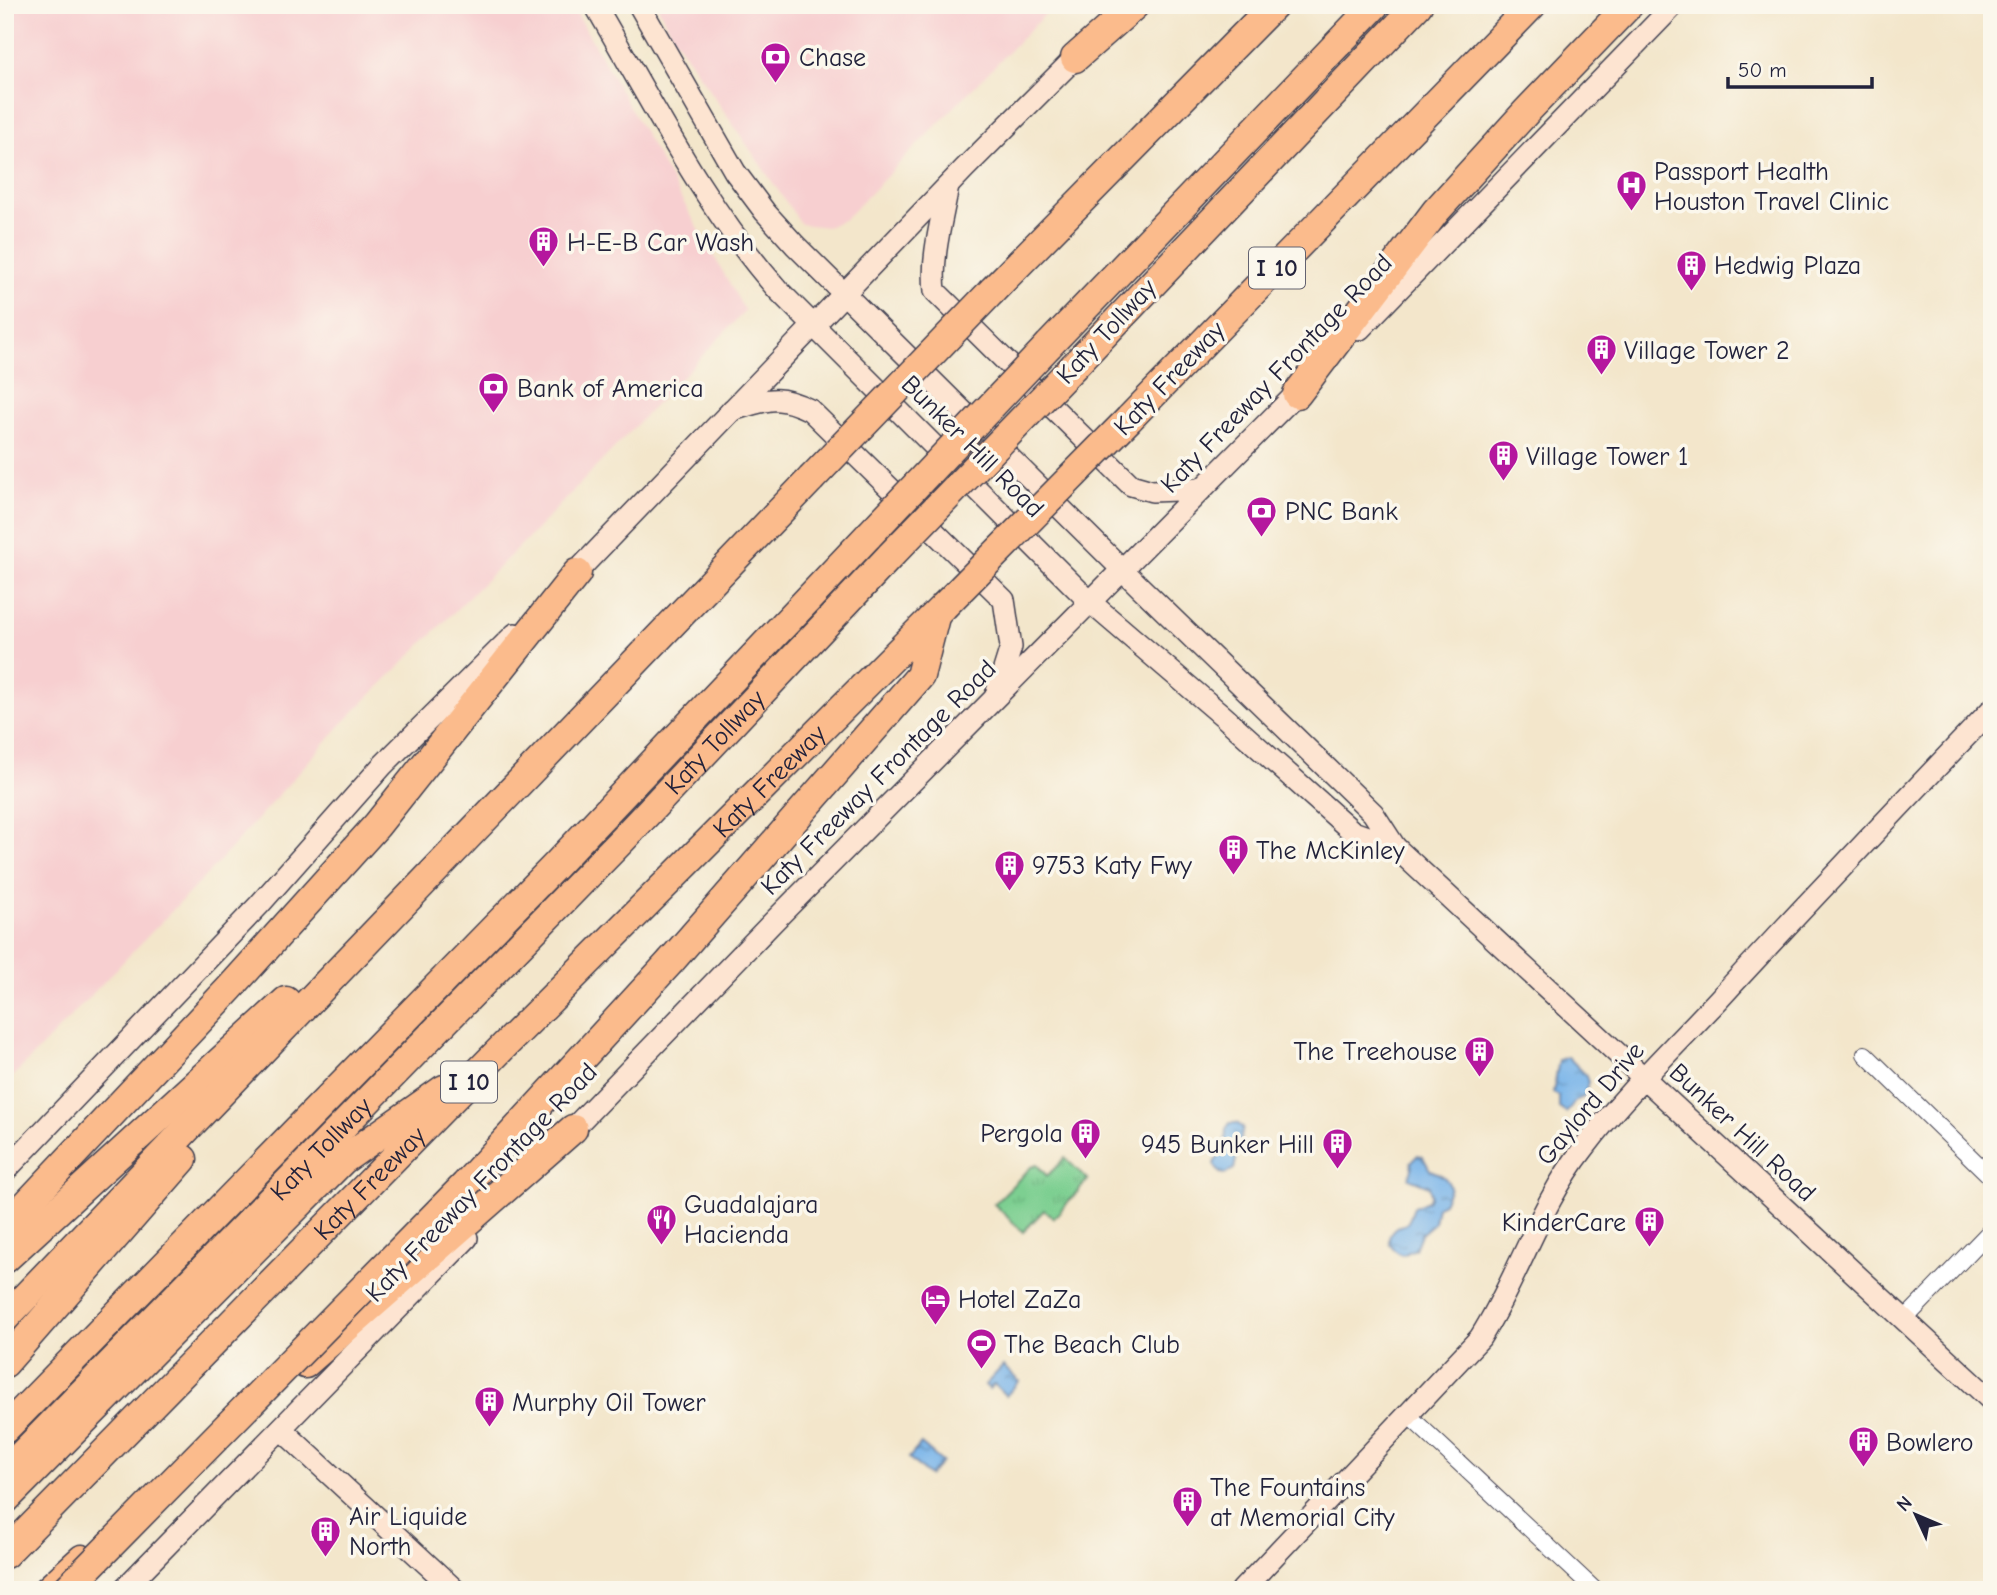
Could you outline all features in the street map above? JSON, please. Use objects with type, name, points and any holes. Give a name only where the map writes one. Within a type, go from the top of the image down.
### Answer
[{"type":"highway","points":[[1075,58],[1135,5]]},
{"type":"highway","points":[[5,1318],[992,291],[1274,5]]},
{"type":"highway","name":"Katy Tollway","points":[[5,1429],[545,876],[1375,5]]},
{"type":"highway","name":"Katy Tollway","points":[[5,1472],[622,840],[1418,5]]},
{"type":"highway","name":"Katy Freeway","points":[[5,1554],[504,1046],[1129,419],[1532,5]]},
{"type":"highway","points":[[1297,394],[1436,211],[1629,5]]},
{"type":"highway","points":[[5,1227],[377,825],[577,573]]},
{"type":"highway","points":[[66,1590],[465,1185],[671,961],[920,676],[940,610]]},
{"type":"highway","points":[[5,1259],[489,814]]},
{"type":"highway","points":[[5,1363],[417,890]]},
{"type":"highway","points":[[5,1500],[343,1160],[504,1046]]},
{"type":"highway","points":[[48,1590],[573,1129]]},
{"type":"main road","name":"Bunker Hill Road","points":[[595,5],[727,228],[752,261],[813,326],[1090,603],[1222,715],[1353,832],[1395,847]]},
{"type":"main road","name":"Bunker Hill Road","points":[[639,5],[735,172],[765,212],[1122,570],[1373,813],[1395,847],[1992,1401]]},
{"type":"main road","points":[[5,1171],[259,905],[382,766],[577,573],[844,293],[1128,5]]},
{"type":"main road","name":"Katy Freeway Frontage Road","points":[[123,1590],[996,697],[1297,394],[1674,5]]},
{"type":"main road","points":[[948,186],[935,258],[935,291],[1131,485],[1152,491],[1202,489]]},
{"type":"main road","points":[[732,410],[775,398],[790,400],[810,410],[1003,600],[1011,647],[996,697]]},
{"type":"main road","name":"Gaylord Drive","points":[[1242,1590],[1480,1338],[1500,1307],[1552,1194],[1584,1147],[1644,1079],[1992,709]]},
{"type":"main road","points":[[281,1429],[455,1590]]},
{"type":"street","points":[[1865,1054],[1992,1178]]},
{"type":"street","points":[[1904,1321],[1992,1229]]},
{"type":"street","points":[[1407,1414],[1595,1590]]},
{"type":"shaded area","points":[[5,5],[572,5],[745,311],[535,531],[340,726],[216,865],[5,1085]]},
{"type":"shaded area","points":[[657,5],[1054,5],[845,219],[827,227],[801,224],[672,35]]},
{"type":"green space","points":[[1065,1158],[1088,1180],[1054,1218],[1044,1210],[1023,1232],[994,1204],[1031,1167],[1037,1165],[1047,1176]]},
{"type":"water","points":[[1568,1057],[1585,1074],[1588,1082],[1584,1097],[1576,1100],[1566,1113],[1559,1108],[1559,1096],[1553,1093],[1559,1060]]},
{"type":"water","points":[[1230,1123],[1237,1123],[1243,1128],[1234,1169],[1225,1174],[1220,1173],[1214,1164],[1223,1150],[1226,1129]]},
{"type":"water","points":[[1418,1155],[1423,1157],[1430,1170],[1445,1179],[1450,1188],[1443,1203],[1437,1206],[1434,1223],[1421,1234],[1415,1249],[1403,1255],[1390,1244],[1391,1232],[1405,1225],[1414,1207],[1428,1201],[1431,1195],[1429,1186],[1409,1178],[1411,1162]]},
{"type":"water","points":[[1003,1366],[1019,1381],[1006,1396],[994,1384],[989,1389],[985,1385]]},
{"type":"water","points":[[921,1444],[942,1462],[929,1476],[909,1458]]},
{"type":"place","name":"Chase","points":[[776,84]]},
{"type":"place","name":"Passport Health Houston Travel Clinic","points":[[1631,213]]},
{"type":"place","name":"H-E-B Car Wash","points":[[544,269]]},
{"type":"place","name":"Hedwig Plaza","points":[[1691,292]]},
{"type":"place","name":"Village Tower 2","points":[[1601,377]]},
{"type":"place","name":"Bank of America","points":[[494,415]]},
{"type":"place","name":"Village Tower 1","points":[[1503,483]]},
{"type":"place","name":"PNC Bank","points":[[1262,538]]},
{"type":"place","name":"The McKinley","points":[[1233,877]]},
{"type":"place","name":"9753 Katy Fwy","points":[[1009,892]]},
{"type":"place","name":"The Treehouse","points":[[1480,1078]]},
{"type":"place","name":"Pergola","points":[[1086,1160]]},
{"type":"place","name":"945 Bunker Hill","points":[[1337,1171]]},
{"type":"place","name":"Guadalajara Hacienda","points":[[661,1246]]},
{"type":"place","name":"KinderCare","points":[[1649,1249]]},
{"type":"place","name":"Hotel ZaZa","points":[[935,1326]]},
{"type":"place","name":"The Beach Club","points":[[981,1371]]},
{"type":"place","name":"Murphy Oil Tower","points":[[489,1429]]},
{"type":"place","name":"Bowlero","points":[[1863,1469]]},
{"type":"place","name":"The Fountains at Memorial City","points":[[1187,1529]]},
{"type":"place","name":"Air Liquide North","points":[[326,1558]]}]
